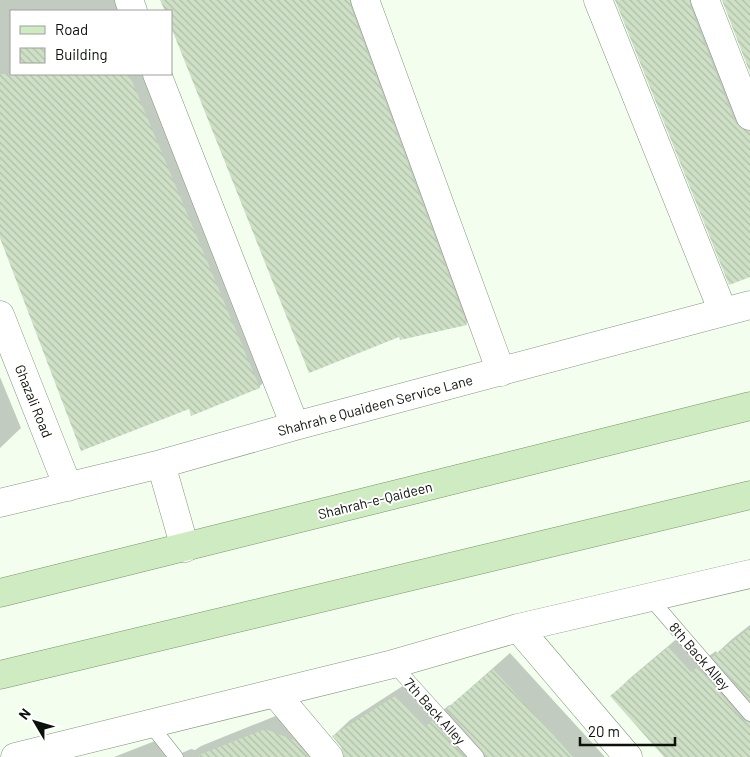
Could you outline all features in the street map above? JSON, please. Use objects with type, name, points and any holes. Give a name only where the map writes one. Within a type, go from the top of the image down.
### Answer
[{"type":"main road","points":[[562,454],[733,399],[750,391]]},
{"type":"main road","name":"Shahrah-e-Qaideen","points":[[0,593],[750,406]]},
{"type":"main road","points":[[0,675],[750,495]]},
{"type":"street","points":[[365,0],[501,372]]},
{"type":"street","points":[[598,0],[723,312]]},
{"type":"street","points":[[705,0],[750,116]]},
{"type":"street","points":[[157,75],[294,426]]},
{"type":"street","name":"Shahrah e Quaideen Service Lane","points":[[0,503],[161,464],[294,426],[750,305]]},
{"type":"street","name":"Ghazali Road","points":[[0,315],[68,486]]},
{"type":"street","points":[[161,464],[184,548]]},
{"type":"street","points":[[14,757],[393,664],[518,628],[750,574]]},
{"type":"street","points":[[518,628],[628,757]]},
{"type":"street","points":[[275,693],[329,757]]},
{"type":"lane","name":"8th Back Alley","points":[[650,598],[750,714]]},
{"type":"lane","name":"7th Back Alley","points":[[393,664],[477,757]]},
{"type":"lane","points":[[149,723],[176,757]]},
{"type":"building","points":[[160,0],[350,0],[350,5],[467,325],[400,340],[399,337],[309,373],[172,30],[172,10],[165,10]]},
{"type":"building","points":[[615,0],[690,0],[690,6],[735,122],[741,128],[750,131],[750,277],[729,285]]},
{"type":"building","points":[[722,0],[750,0],[750,73]]},
{"type":"building","points":[[0,74],[129,75],[260,388],[191,416],[189,409],[81,451],[0,238]]},
{"type":"building","points":[[750,628],[750,701],[712,657]]},
{"type":"building","points":[[668,647],[691,672],[698,667],[743,720],[750,723],[750,757],[664,757],[610,696]]},
{"type":"building","points":[[493,669],[573,757],[486,757],[483,751],[446,709]]},
{"type":"building","points":[[395,696],[425,727],[432,721],[465,757],[344,757],[341,747],[332,736]]},
{"type":"building","points":[[265,729],[294,740],[309,757],[199,757],[199,755]]}]
